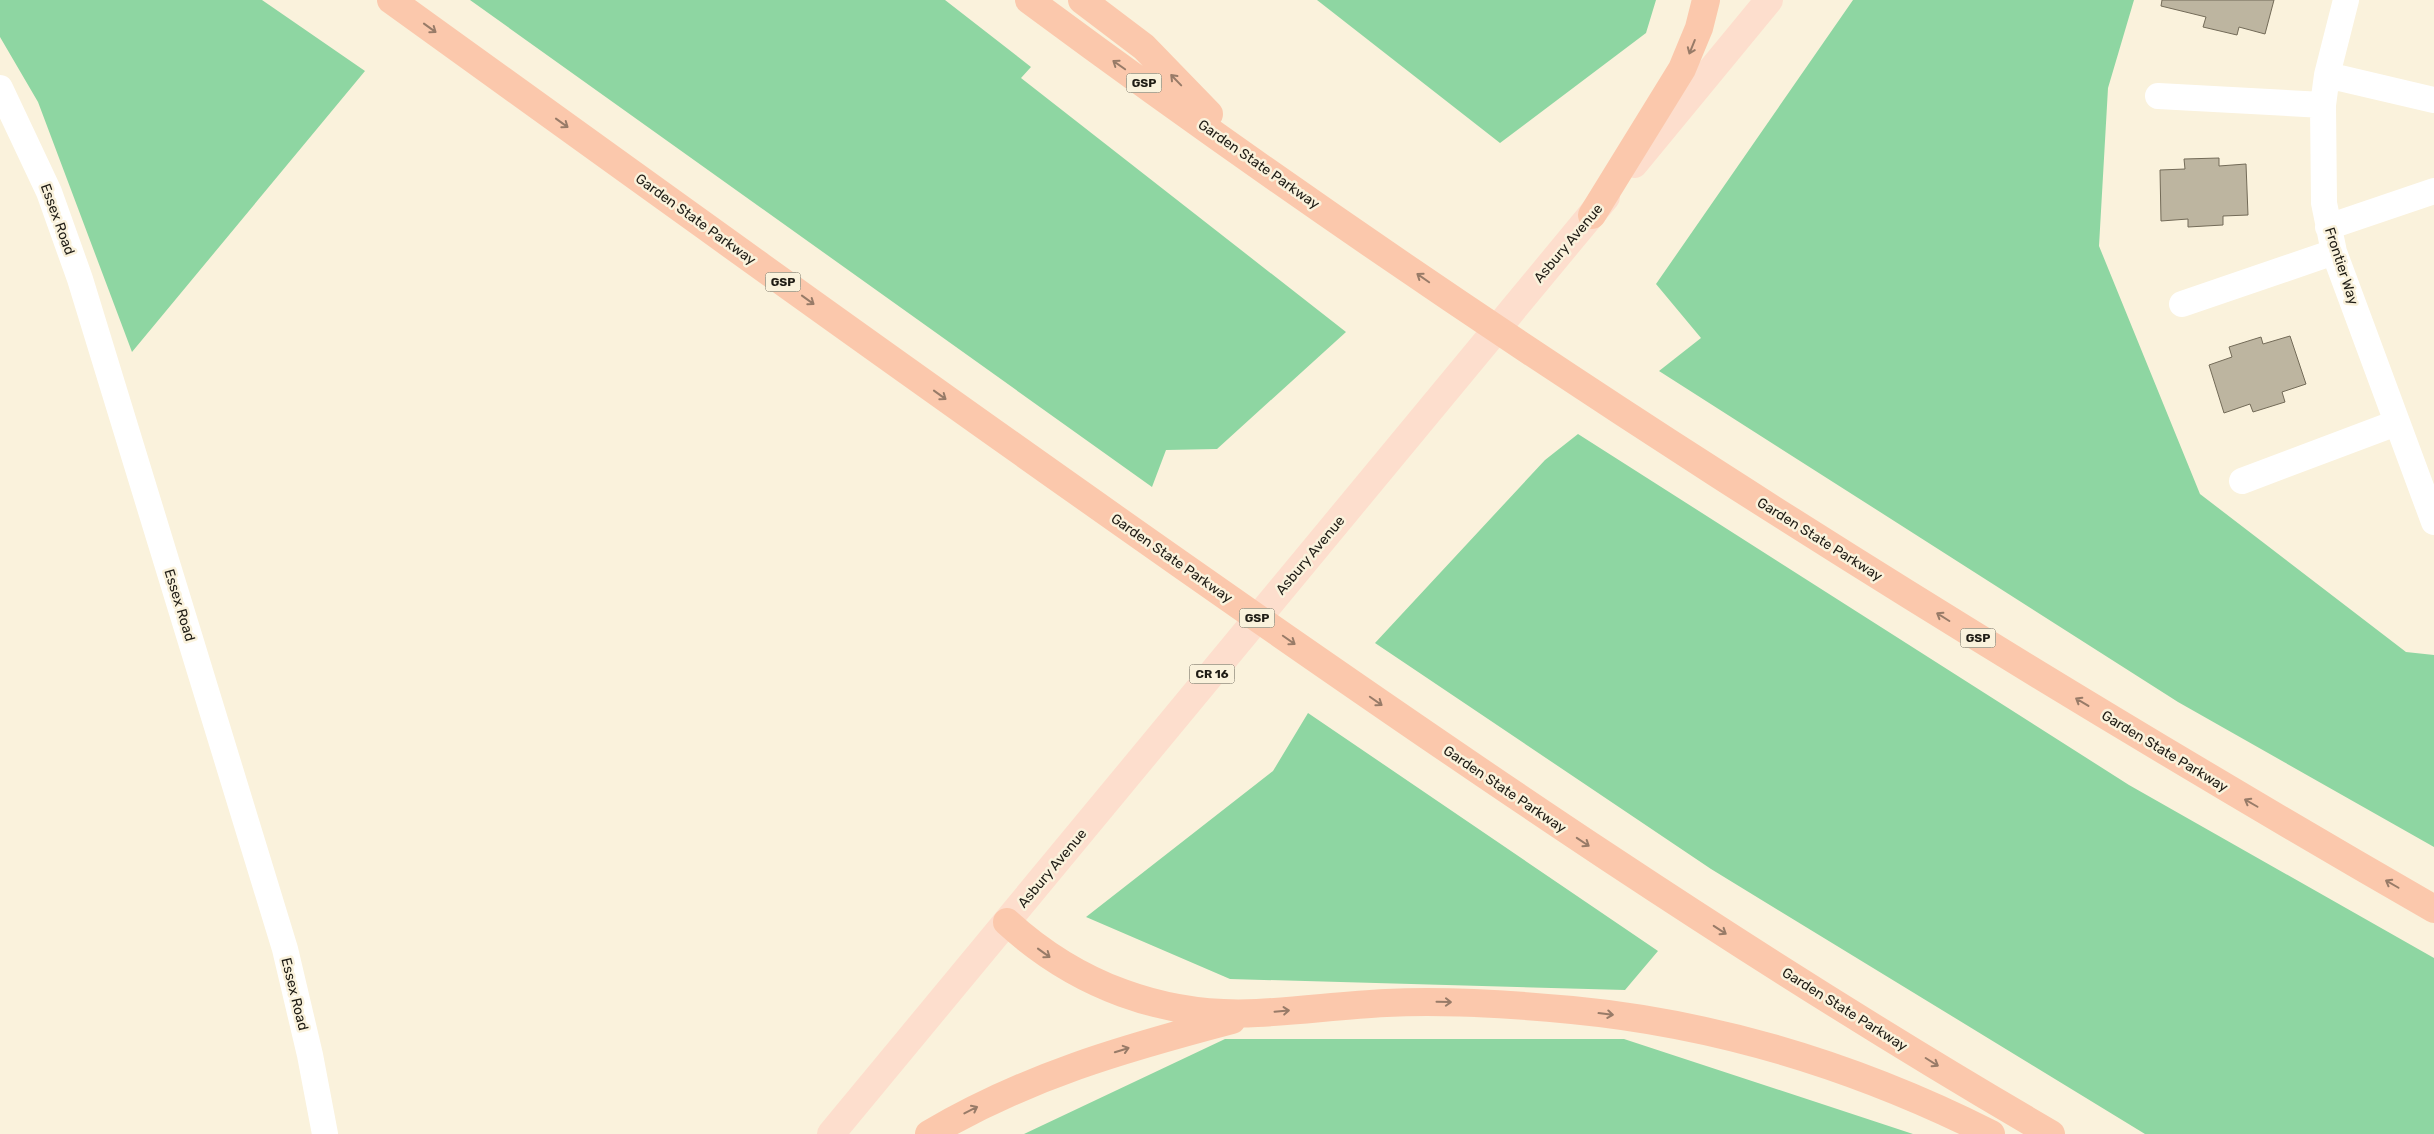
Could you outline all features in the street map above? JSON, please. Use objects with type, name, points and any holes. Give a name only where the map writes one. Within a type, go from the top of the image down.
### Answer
[{"type":"highway","name":"Garden State Parkway","points":[[391,0],[957,407],[1446,750],[1642,881],[2050,1134]]},
{"type":"highway","name":"Garden State Parkway","points":[[1029,0],[1258,165],[1532,352],[1940,615],[2223,787],[2434,909]]},
{"type":"highway","points":[[1082,0],[1144,47],[1258,165]]},
{"type":"highway","points":[[1592,215],[1682,69],[1699,28],[1706,0]]},
{"type":"highway","points":[[1007,922],[1045,954],[1086,978],[1117,992],[1171,1006],[1255,1014]]},
{"type":"highway","points":[[929,1134],[996,1098],[1066,1069],[1136,1045],[1255,1014],[1387,1002],[1440,1002],[1566,1010],[1652,1020],[1755,1043],[1831,1066],[1934,1107],[1991,1134]]},
{"type":"main road","name":"Asbury Avenue","points":[[831,1134],[1769,0]]},
{"type":"street","name":"Frontier Way","points":[[2346,0],[2327,75],[2323,105],[2322,159],[2324,204],[2331,240],[2396,423],[2426,478],[2434,522]]},
{"type":"street","points":[[2327,75],[2434,100]]},
{"type":"street","name":"Essex Road","points":[[0,88],[49,192],[80,279],[284,949],[310,1055],[326,1134]]},
{"type":"street","points":[[2158,96],[2323,105]]},
{"type":"street","points":[[2182,304],[2331,240],[2434,191]]},
{"type":"street","points":[[2242,481],[2396,423]]},
{"type":"green space","points":[[0,0],[262,0],[365,71],[132,352],[38,102],[0,37]]},
{"type":"green space","points":[[470,0],[945,0],[1031,67],[1021,78],[1346,332],[1217,449],[1166,450],[1152,487]]},
{"type":"green space","points":[[1317,0],[1656,0],[1646,33],[1500,143]]},
{"type":"green space","points":[[1853,0],[2134,0],[2108,88],[2099,246],[2200,494],[2406,652],[2434,655],[2434,847],[2178,702],[1659,371],[1701,338],[1656,284]]},
{"type":"green space","points":[[1578,434],[2129,785],[2434,958],[2434,1134],[2145,1134],[1711,869],[1375,643],[1545,460]]},
{"type":"green space","points":[[1308,713],[1658,951],[1625,990],[1230,979],[1086,917],[1273,771]]},
{"type":"green space","points":[[1225,1039],[1624,1039],[1913,1134],[1024,1134]]},
{"type":"building","points":[[2162,0],[2274,0],[2265,34],[2239,27],[2237,35],[2203,27],[2206,17],[2161,6]]},
{"type":"building","points":[[2219,158],[2219,166],[2246,164],[2248,215],[2223,216],[2223,225],[2188,227],[2188,219],[2161,221],[2160,170],[2185,169],[2184,159]]},
{"type":"building","points":[[2290,336],[2306,384],[2282,392],[2285,402],[2253,412],[2250,404],[2224,413],[2209,365],[2232,357],[2229,347],[2261,337],[2263,344]]}]
